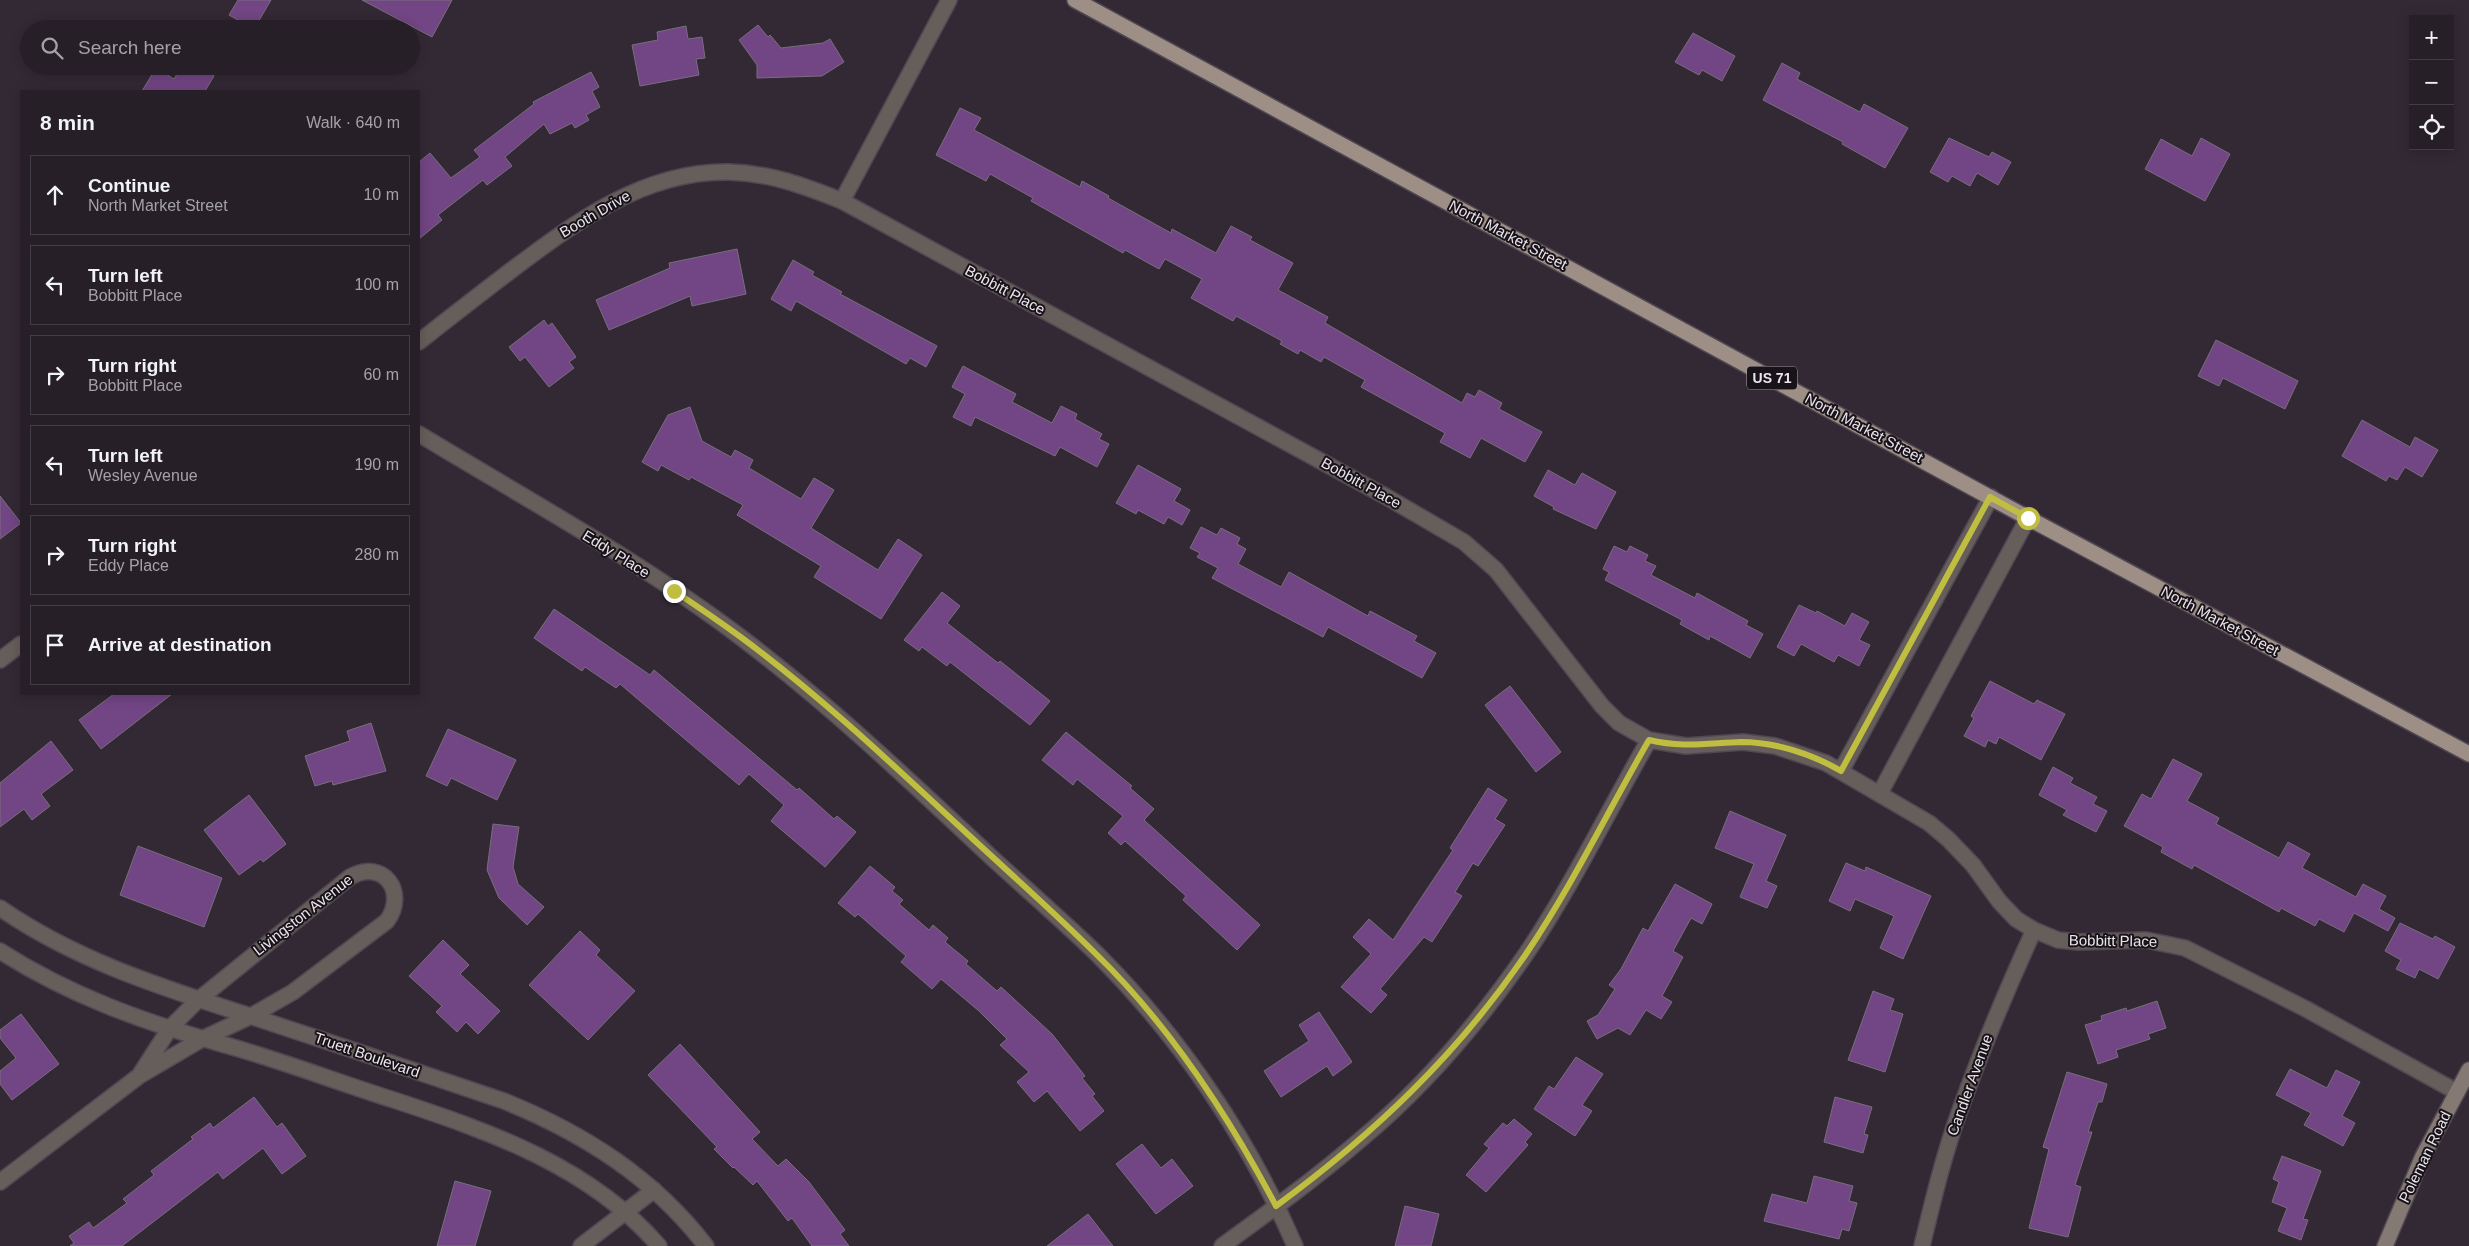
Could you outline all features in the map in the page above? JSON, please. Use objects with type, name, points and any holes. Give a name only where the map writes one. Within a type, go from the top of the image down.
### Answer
[{"type":"main road","name":"North Market Street","points":[[1075,0],[2028,518],[2469,754]]},
{"type":"street","points":[[842,201],[949,0]]},
{"type":"street","name":"Booth Drive","points":[[420,341],[555,237],[602,207],[636,190],[669,179],[719,172],[752,173],[801,184],[842,201]]},
{"type":"street","name":"Bobbitt Place","points":[[842,201],[1385,496],[1464,542],[1496,570],[1602,706],[1618,723],[1649,740],[1686,746],[1743,742],[1775,746],[1819,760],[1880,793],[1929,823],[1948,839],[1973,865],[1999,901],[2016,919],[2034,930],[2058,940],[2078,942],[2146,940],[2185,948],[2306,1009],[2457,1092]]},
{"type":"street","name":"Eddy Place","points":[[420,435],[618,554],[743,639],[907,778],[1098,956],[1153,1016],[1211,1096],[1245,1148],[1295,1246]]},
{"type":"street","points":[[1841,771],[1990,497]]},
{"type":"street","points":[[1880,793],[2028,518]]},
{"type":"street","points":[[0,660],[20,645]]},
{"type":"street","points":[[1222,1246],[1362,1139],[1406,1098],[1448,1054],[1487,1007],[1526,953],[1649,740]]},
{"type":"street","name":"Livingston Avenue","points":[[0,1182],[139,1076],[202,1039],[250,1016],[293,992],[387,921],[395,910],[396,902],[394,889],[390,882],[380,874],[371,871],[358,873],[350,877],[198,1000],[170,1028],[139,1076]]},
{"type":"street","name":"Truett Boulevard","points":[[0,908],[66,948],[115,970],[198,1000],[504,1101],[549,1119],[605,1152],[654,1190],[706,1246]]},
{"type":"street","name":"Candler Avenue","points":[[1922,1246],[1959,1111],[2004,996],[2034,930]]},
{"type":"street","points":[[0,951],[27,968],[96,1003],[437,1114],[507,1141],[572,1172],[625,1212],[659,1246]]},
{"type":"street","name":"Poleman Road","points":[[2385,1246],[2423,1156],[2469,1070]]},
{"type":"street","points":[[581,1246],[654,1190]]},
{"type":"building","points":[[238,0],[271,0],[259,20],[238,20],[229,15]]},
{"type":"building","points":[[362,0],[452,0],[432,37],[420,31],[420,20],[400,20]]},
{"type":"building","points":[[758,25],[781,48],[823,43],[830,39],[844,62],[822,76],[757,78],[757,65],[739,40]]},
{"type":"building","points":[[686,26],[688,39],[702,37],[705,58],[696,59],[699,75],[640,86],[632,45],[658,40],[657,32]]},
{"type":"building","points":[[1693,33],[1735,56],[1722,81],[1702,70],[1699,75],[1675,62]]},
{"type":"building","points":[[1782,63],[1800,73],[1797,79],[1860,112],[1864,104],[1908,128],[1885,168],[1842,144],[1843,142],[1763,100]]},
{"type":"building","points":[[591,72],[599,87],[592,91],[600,107],[586,115],[589,120],[575,128],[572,123],[550,134],[544,124],[505,157],[512,166],[487,185],[483,180],[438,215],[442,220],[420,238],[420,161],[430,153],[451,178],[480,157],[474,150],[534,104],[533,102]]},
{"type":"building","points":[[152,75],[167,75],[174,79],[176,75],[214,76],[206,90],[143,90]]},
{"type":"building","points":[[960,108],[981,118],[974,130],[1080,187],[1082,181],[1109,196],[1108,198],[1171,233],[1172,229],[1216,253],[1231,226],[1252,237],[1250,240],[1293,263],[1278,290],[1328,317],[1325,323],[1462,403],[1467,393],[1475,397],[1479,390],[1502,403],[1499,409],[1542,432],[1525,462],[1481,438],[1470,458],[1440,442],[1445,433],[1361,387],[1365,380],[1324,357],[1321,362],[1300,350],[1298,354],[1280,344],[1282,341],[1236,316],[1233,321],[1191,298],[1202,279],[1165,259],[1159,269],[1125,250],[1123,253],[1031,201],[1033,198],[990,174],[986,181],[936,155]]},
{"type":"building","points":[[1949,138],[1989,157],[1992,152],[2011,162],[1998,185],[1977,173],[1970,186],[1952,176],[1948,182],[1930,172]]},
{"type":"building","points":[[2201,138],[2230,154],[2205,201],[2145,169],[2161,139],[2192,156]]},
{"type":"building","points":[[737,249],[746,294],[692,306],[690,296],[609,330],[596,300],[670,268],[669,263]]},
{"type":"building","points":[[793,260],[814,272],[812,275],[842,292],[840,294],[937,346],[926,367],[910,358],[906,364],[796,301],[791,311],[771,299]]},
{"type":"building","points":[[544,320],[548,326],[552,323],[576,357],[569,362],[574,368],[549,387],[525,357],[520,361],[509,347]]},
{"type":"building","points":[[2216,340],[2298,381],[2285,409],[2223,378],[2219,386],[2198,376]]},
{"type":"building","points":[[963,366],[1016,394],[1012,402],[1052,423],[1061,406],[1077,414],[1075,419],[1102,434],[1099,439],[1109,444],[1097,467],[1060,447],[1055,456],[975,417],[971,426],[953,417],[965,394],[952,387]]},
{"type":"building","points":[[690,407],[702,441],[731,457],[735,450],[753,460],[749,468],[801,499],[814,478],[834,490],[811,528],[878,570],[898,539],[922,555],[881,619],[814,577],[821,566],[737,515],[743,505],[691,477],[689,480],[661,465],[658,471],[642,462],[668,415]]},
{"type":"building","points":[[2362,420],[2410,447],[2415,437],[2438,450],[2422,477],[2405,467],[2397,480],[2389,476],[2386,481],[2342,456]]},
{"type":"building","points":[[1138,465],[1181,489],[1174,501],[1190,510],[1182,525],[1168,517],[1164,524],[1138,510],[1136,514],[1116,503]]},
{"type":"building","points":[[1548,470],[1575,485],[1582,473],[1616,492],[1596,529],[1553,509],[1554,507],[1534,496]]},
{"type":"building","points":[[0,496],[20,524],[0,539]]},
{"type":"building","points":[[1201,527],[1217,535],[1221,528],[1240,538],[1237,544],[1246,549],[1238,564],[1281,587],[1289,572],[1368,616],[1370,611],[1417,636],[1414,641],[1436,653],[1422,678],[1328,627],[1323,637],[1212,578],[1218,568],[1197,557],[1200,553],[1190,548]]},
{"type":"building","points":[[1614,546],[1627,552],[1630,546],[1648,555],[1645,561],[1656,566],[1651,575],[1695,598],[1697,593],[1748,621],[1746,625],[1763,634],[1750,658],[1710,636],[1709,640],[1680,624],[1682,620],[1605,580],[1609,572],[1603,569]]},
{"type":"building","points":[[942,592],[960,606],[947,623],[998,663],[1000,661],[1050,701],[1030,725],[950,662],[947,666],[922,647],[919,651],[904,640]]},
{"type":"building","points":[[1799,605],[1816,613],[1817,611],[1845,626],[1852,613],[1869,622],[1859,640],[1870,645],[1859,666],[1838,655],[1834,662],[1801,644],[1794,656],[1777,647]]},
{"type":"building","points":[[554,609],[650,675],[654,670],[797,790],[799,788],[834,819],[837,816],[856,832],[825,867],[771,821],[784,805],[749,774],[739,785],[620,684],[616,688],[585,667],[582,671],[534,638]]},
{"type":"building","points":[[1990,681],[2034,704],[2037,700],[2065,714],[2041,760],[1999,737],[1996,744],[1988,740],[1985,747],[1964,736],[1974,718],[1971,716]]},
{"type":"building","points":[[1510,686],[1561,752],[1536,772],[1485,705]]},
{"type":"building","points":[[113,695],[171,695],[101,749],[79,720]]},
{"type":"building","points":[[371,723],[386,771],[333,785],[332,781],[315,786],[305,756],[350,741],[347,731]]},
{"type":"building","points":[[448,729],[516,760],[497,800],[451,778],[447,786],[426,776]]},
{"type":"building","points":[[1066,732],[1132,786],[1130,788],[1154,809],[1144,820],[1260,925],[1237,950],[1183,900],[1186,896],[1125,841],[1121,845],[1108,833],[1123,816],[1077,779],[1073,785],[1042,760]]},
{"type":"building","points":[[51,741],[73,770],[41,794],[50,806],[32,820],[24,809],[0,827],[0,783]]},
{"type":"building","points":[[2173,759],[2202,774],[2187,801],[2219,818],[2216,824],[2279,858],[2288,842],[2310,854],[2302,868],[2356,897],[2363,884],[2386,896],[2379,909],[2395,918],[2388,931],[2354,913],[2344,932],[2319,919],[2315,926],[2281,908],[2279,912],[2194,865],[2192,869],[2161,852],[2163,847],[2124,826],[2142,794],[2151,799]]},
{"type":"building","points":[[2053,767],[2073,778],[2070,783],[2097,797],[2093,804],[2107,811],[2096,832],[2063,815],[2067,810],[2039,795]]},
{"type":"building","points":[[1488,788],[1507,800],[1495,819],[1505,825],[1478,866],[1473,863],[1455,892],[1462,896],[1432,942],[1424,937],[1380,989],[1387,995],[1371,1013],[1341,987],[1371,954],[1353,937],[1369,919],[1393,940],[1453,850],[1450,848]]},
{"type":"building","points":[[249,795],[286,844],[263,862],[261,859],[239,875],[204,830]]},
{"type":"building","points":[[1730,811],[1786,835],[1766,881],[1777,886],[1767,908],[1740,897],[1754,864],[1715,848]]},
{"type":"building","points":[[493,824],[519,827],[513,867],[518,884],[544,907],[527,925],[499,898],[487,870]]},
{"type":"building","points":[[138,846],[222,878],[204,927],[120,895]]},
{"type":"building","points":[[1846,863],[1865,871],[1866,867],[1931,896],[1903,959],[1880,948],[1894,916],[1855,899],[1850,911],[1829,901]]},
{"type":"building","points":[[870,866],[895,887],[892,891],[903,900],[899,904],[929,930],[933,925],[948,938],[945,942],[968,961],[966,964],[997,991],[1001,987],[1052,1034],[1085,1076],[1082,1078],[1095,1094],[1092,1096],[1104,1111],[1080,1131],[1047,1091],[1034,1102],[1017,1082],[1029,1072],[1000,1045],[1007,1039],[979,1011],[941,979],[932,989],[901,962],[906,956],[858,914],[855,917],[838,903]]},
{"type":"building","points":[[1675,884],[1712,904],[1702,924],[1691,918],[1673,951],[1683,957],[1662,996],[1672,1002],[1661,1019],[1646,1010],[1630,1035],[1618,1028],[1597,1039],[1587,1021],[1598,1015],[1615,989],[1609,985],[1621,969],[1643,928],[1648,931]]},
{"type":"building","points":[[2400,923],[2433,939],[2435,936],[2455,947],[2438,979],[2419,969],[2415,978],[2396,969],[2401,960],[2385,951]]},
{"type":"building","points":[[580,931],[600,950],[596,955],[635,991],[588,1040],[529,985]]},
{"type":"building","points":[[443,940],[469,965],[460,974],[500,1011],[478,1034],[466,1022],[457,1032],[436,1012],[442,1006],[409,976]]},
{"type":"building","points":[[1873,991],[1894,999],[1890,1010],[1903,1014],[1885,1072],[1848,1060]]},
{"type":"building","points":[[2157,1001],[2166,1028],[2148,1034],[2150,1039],[2116,1050],[2118,1057],[2098,1064],[2085,1025],[2102,1020],[2101,1016],[2126,1008],[2127,1011]]},
{"type":"building","points":[[1319,1012],[1352,1062],[1333,1076],[1327,1066],[1281,1097],[1264,1071],[1309,1041],[1299,1025]]},
{"type":"building","points":[[21,1014],[59,1064],[12,1100],[0,1084],[0,1071],[16,1058],[0,1038],[0,1030]]},
{"type":"building","points":[[680,1044],[760,1132],[752,1139],[778,1166],[786,1159],[809,1182],[845,1230],[840,1234],[849,1246],[812,1246],[792,1218],[788,1221],[757,1181],[753,1185],[733,1168],[714,1149],[717,1147],[648,1075]]},
{"type":"building","points":[[1576,1057],[1603,1074],[1582,1105],[1592,1111],[1575,1136],[1534,1109],[1549,1086],[1554,1089]]},
{"type":"building","points":[[2290,1069],[2327,1088],[2336,1070],[2360,1082],[2342,1116],[2355,1123],[2343,1146],[2304,1125],[2311,1113],[2276,1095]]},
{"type":"building","points":[[2067,1072],[2107,1084],[2102,1102],[2098,1102],[2088,1132],[2092,1132],[2075,1185],[2081,1187],[2068,1237],[2029,1228],[2049,1149],[2043,1147]]},
{"type":"building","points":[[254,1097],[277,1127],[282,1123],[306,1156],[282,1174],[263,1148],[223,1179],[218,1172],[122,1246],[70,1246],[74,1243],[69,1236],[89,1222],[93,1228],[127,1203],[123,1199],[154,1175],[151,1171],[193,1139],[191,1137],[210,1123],[213,1128]]},
{"type":"building","points":[[1835,1097],[1872,1107],[1864,1134],[1868,1135],[1863,1153],[1824,1142]]},
{"type":"building","points":[[1514,1119],[1532,1134],[1525,1142],[1528,1145],[1486,1192],[1466,1175],[1489,1148],[1484,1144],[1503,1123],[1507,1126]]},
{"type":"building","points":[[1142,1144],[1161,1168],[1172,1159],[1193,1186],[1156,1214],[1116,1164]]},
{"type":"building","points":[[2282,1156],[2321,1171],[2303,1219],[2308,1220],[2301,1240],[2278,1231],[2287,1208],[2272,1202],[2279,1182],[2273,1179]]},
{"type":"building","points":[[1814,1176],[1853,1186],[1849,1201],[1857,1203],[1849,1231],[1842,1229],[1839,1239],[1764,1221],[1772,1194],[1807,1203]]},
{"type":"building","points":[[455,1181],[491,1191],[475,1246],[437,1246]]},
{"type":"building","points":[[1405,1206],[1439,1214],[1431,1246],[1395,1246]]},
{"type":"building","points":[[1088,1214],[1113,1246],[1047,1246]]},
{"type":"route","points":[[674,591],[743,639],[808,692],[907,778],[1098,956],[1153,1016],[1202,1081],[1245,1148],[1276,1206],[1315,1178],[1362,1139],[1406,1098],[1448,1054],[1487,1007],[1526,953],[1561,896],[1649,740],[1669,745],[1686,746],[1743,742],[1775,746],[1826,763],[1841,771],[1990,497],[2028,518]]}]
